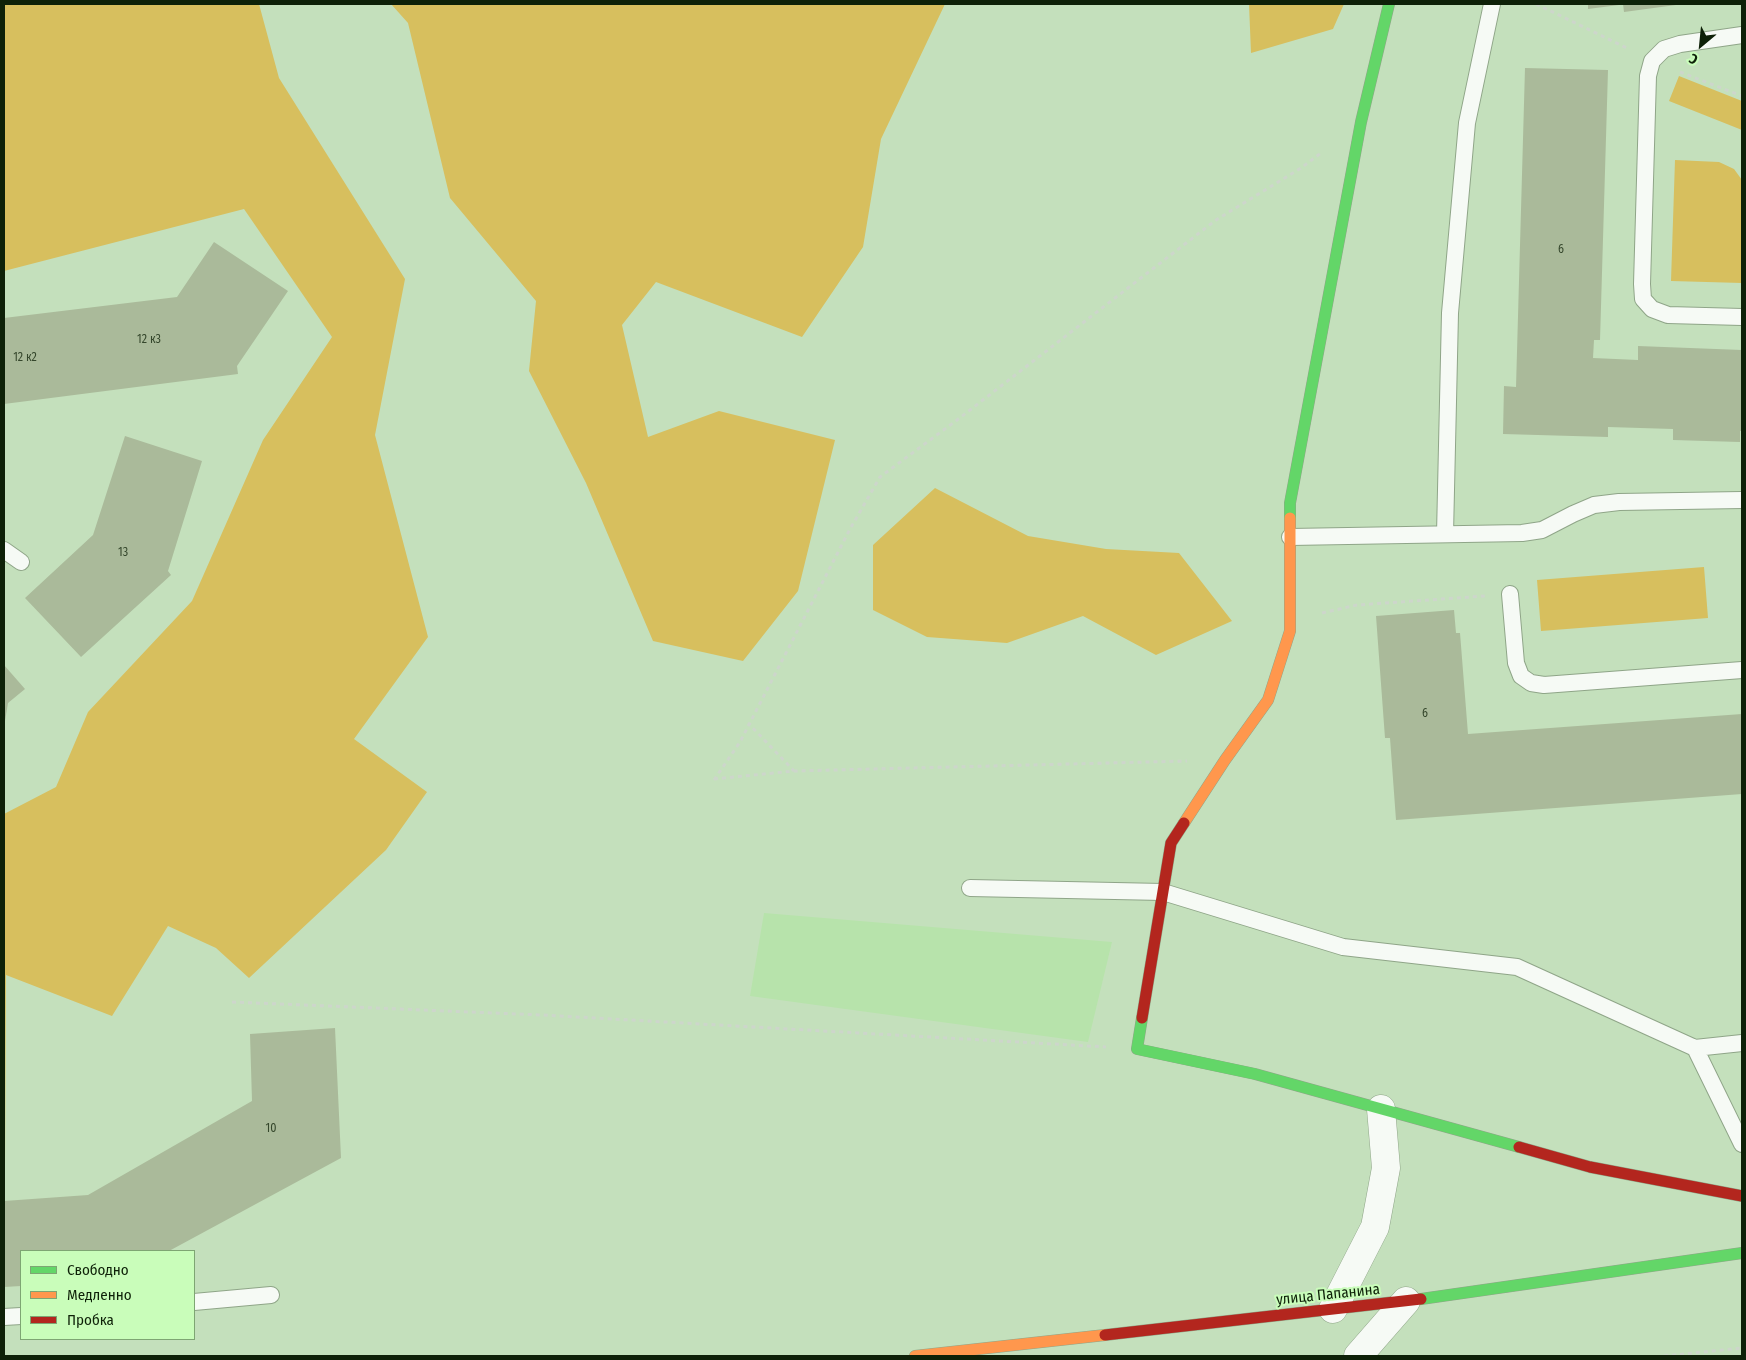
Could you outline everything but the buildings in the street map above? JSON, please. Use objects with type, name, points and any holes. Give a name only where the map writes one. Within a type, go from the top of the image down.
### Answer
[{"type":"street","points":[[1389,4],[1361,122],[1290,503],[1290,631],[1268,700],[1225,760],[1171,843],[1136,1049],[1254,1074],[1590,1167],[1742,1196]]},
{"type":"street","points":[[1333,1309],[1376,1227],[1386,1168],[1381,1109]]},
{"type":"street","name":"улица Папанина","points":[[915,1356],[1406,1301],[1742,1253]]},
{"type":"street","points":[[1358,1356],[1406,1301]]},
{"type":"lane","points":[[1445,534],[1450,313],[1467,123],[1492,4]]},
{"type":"lane","points":[[1742,35],[1680,44],[1664,49],[1652,61],[1648,76],[1642,284],[1643,299],[1652,309],[1668,314],[1742,317]]},
{"type":"lane","points":[[1290,537],[1522,533],[1542,530],[1594,505],[1619,502],[1742,500]]},
{"type":"lane","points":[[4,550],[21,562]]},
{"type":"lane","points":[[1510,594],[1516,663],[1521,676],[1531,683],[1544,685],[1742,670]]},
{"type":"lane","points":[[970,888],[1163,892],[1343,947],[1517,967],[1695,1048],[1742,1043]]},
{"type":"lane","points":[[1695,1048],[1742,1144]]},
{"type":"lane","points":[[195,1302],[272,1295]]},
{"type":"lane","points":[[4,1317],[20,1316]]},
{"type":"path","points":[[1225,760],[794,771],[714,780],[740,742],[850,529],[880,477],[958,420],[1216,220],[1301,168],[1361,122]]},
{"type":"path","points":[[1322,613],[1356,605],[1510,594]]},
{"type":"path","points":[[749,724],[794,771]]},
{"type":"path","points":[[232,1002],[552,1015],[1136,1049]]},
{"type":"path","points":[[1664,1356],[1742,1348]]},
{"type":"shaded area","points":[[4,4],[259,4],[279,78],[405,279],[375,435],[428,637],[354,739],[427,792],[386,850],[249,978],[216,948],[168,926],[112,1016],[6,975],[5,1165],[4,814],[56,787],[88,712],[192,601],[263,440],[332,337],[244,209],[4,271]]},
{"type":"shaded area","points":[[391,4],[945,4],[881,139],[863,247],[802,337],[656,282],[622,325],[648,437],[719,411],[835,440],[798,591],[743,661],[653,641],[586,483],[529,371],[536,301],[450,198],[408,23]]},
{"type":"shaded area","points":[[1249,4],[1344,4],[1333,29],[1251,53]]},
{"type":"shaded area","points":[[1679,76],[1742,101],[1742,130],[1669,101]]},
{"type":"shaded area","points":[[1675,160],[1719,162],[1734,169],[1742,180],[1742,283],[1671,281]]},
{"type":"shaded area","points":[[935,488],[1028,536],[1106,549],[1179,553],[1232,621],[1156,655],[1083,616],[1007,643],[927,637],[873,610],[873,545]]},
{"type":"shaded area","points":[[1704,567],[1708,618],[1541,631],[1537,580]]},
{"type":"shaded area","points":[[764,913],[1112,942],[1088,1042],[750,996]]},
{"type":"traffic: fast","points":[[1290,518],[1290,503],[1361,122],[1389,4]]},
{"type":"traffic: fast","points":[[1142,1018],[1137,1049],[1255,1074],[1519,1147]]},
{"type":"traffic: fast","points":[[1421,1299],[1742,1253]]},
{"type":"traffic: slow","points":[[1184,823],[1225,760],[1268,700],[1290,631],[1290,518]]},
{"type":"traffic: slow","points":[[915,1356],[1105,1335]]},
{"type":"traffic: jam","points":[[1142,1018],[1171,843],[1184,823]]},
{"type":"traffic: jam","points":[[1519,1147],[1590,1167],[1742,1196]]},
{"type":"traffic: jam","points":[[1105,1335],[1421,1299]]}]
